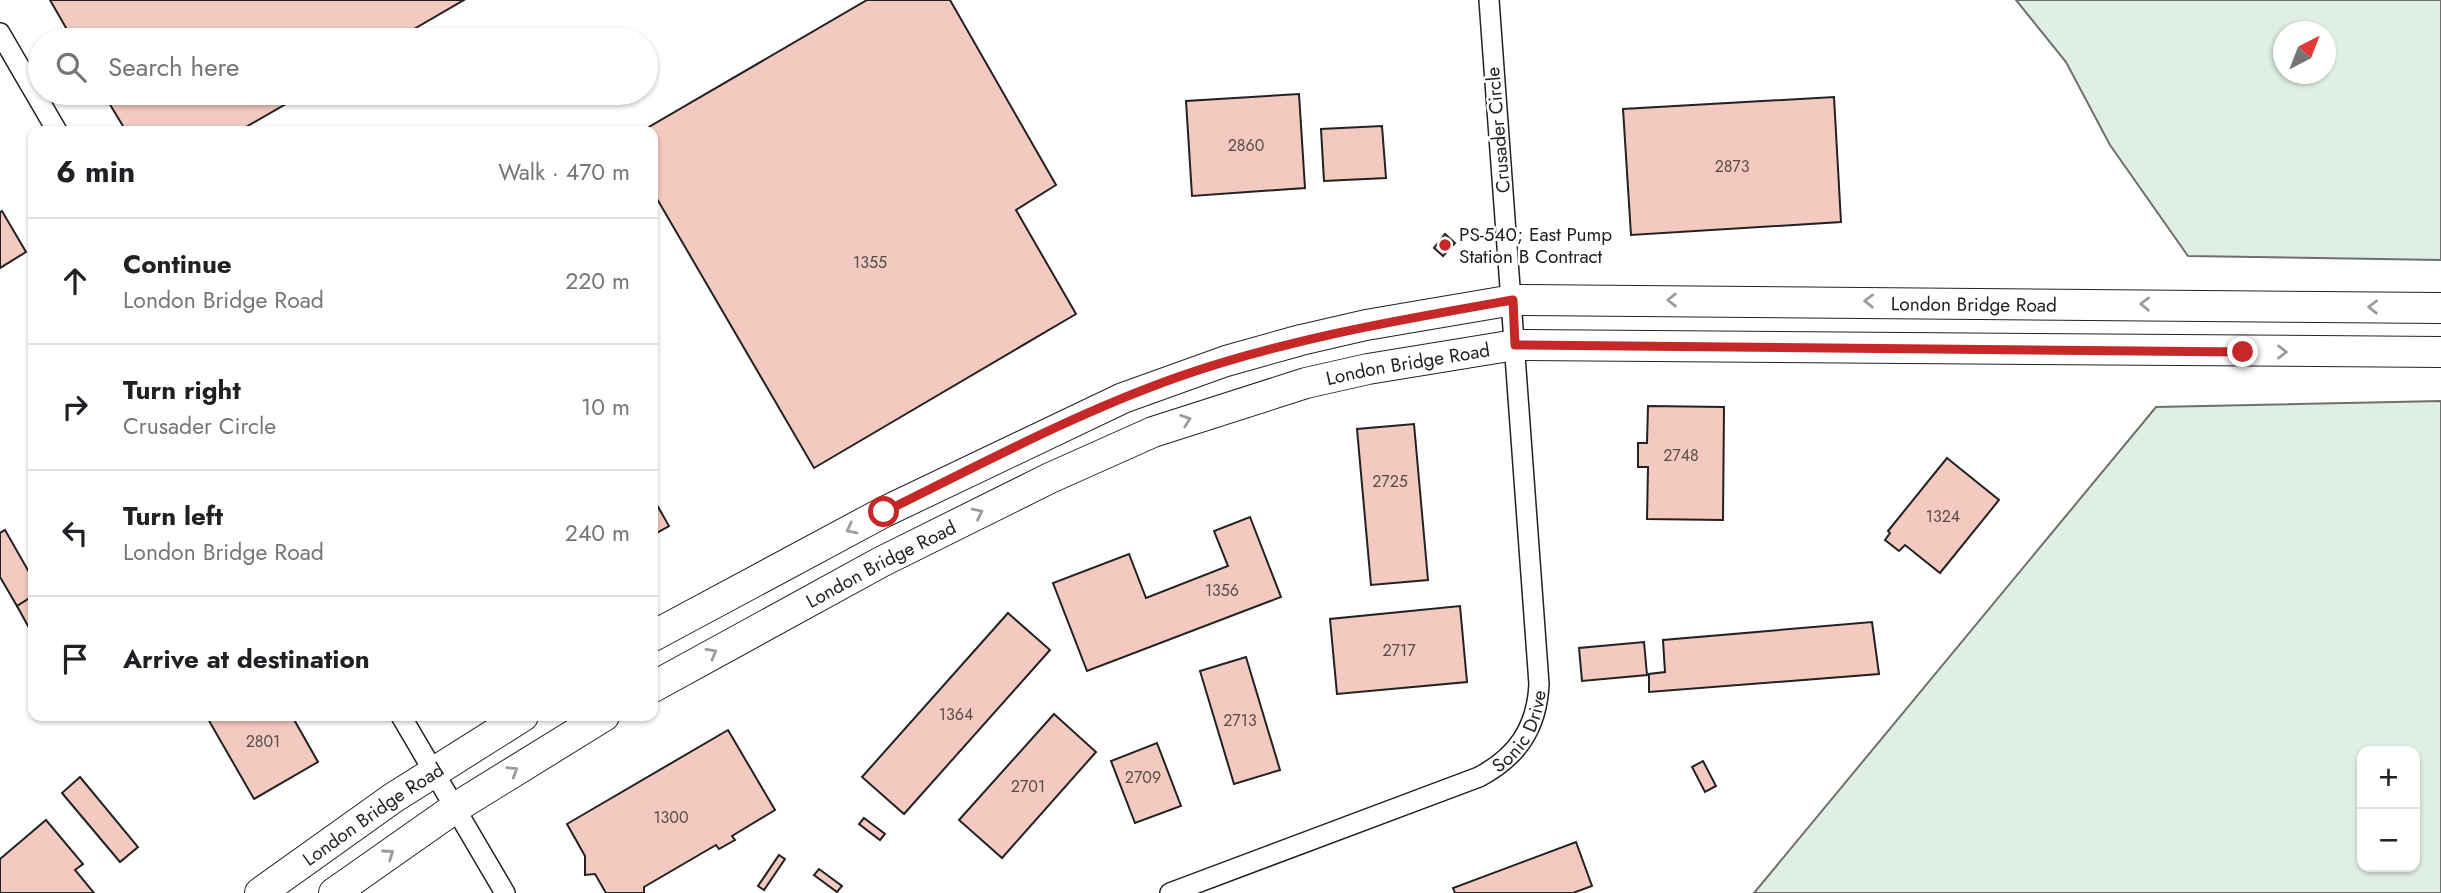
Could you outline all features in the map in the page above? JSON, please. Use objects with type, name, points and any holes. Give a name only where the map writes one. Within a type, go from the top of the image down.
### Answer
[{"type":"main road","name":"London Bridge Road","points":[[658,633],[850,529],[1123,398],[1215,365],[1301,340],[1366,325],[1513,300],[2441,308]]},
{"type":"main road","name":"London Bridge Road","points":[[658,684],[870,568],[1050,478],[1153,432],[1306,383],[1368,369],[1515,345],[2441,352]]},
{"type":"main road","name":"London Bridge Road","points":[[260,893],[434,772],[515,721]]},
{"type":"main road","points":[[334,893],[455,808],[596,721]]},
{"type":"street","name":"Crusader Circle","points":[[1489,0],[1515,345]]},
{"type":"street","points":[[0,33],[28,81]]},
{"type":"street","points":[[42,105],[54,126]]},
{"type":"street","name":"Sonic Drive","points":[[1170,893],[1479,777],[1503,762],[1524,740],[1534,718],[1539,684],[1515,345]]},
{"type":"street","points":[[404,721],[505,893]]},
{"type":"green space","points":[[2016,0],[2441,0],[2441,260],[2188,256],[2110,145],[2066,62]]},
{"type":"green space","points":[[2441,401],[2441,893],[1754,893],[2156,407]]},
{"type":"building","points":[[50,0],[464,0],[416,28],[66,28]]},
{"type":"building","points":[[867,0],[950,0],[1056,185],[1016,210],[1076,314],[814,468],[658,201],[658,126],[651,126]]},
{"type":"building","points":[[1299,94],[1305,188],[1192,196],[1186,101]]},
{"type":"building","points":[[1834,97],[1841,222],[1631,235],[1623,109]]},
{"type":"building","points":[[110,105],[284,105],[248,126],[123,126]]},
{"type":"building","points":[[1382,126],[1386,178],[1324,181],[1321,129]]},
{"type":"building","points":[[2,211],[26,252],[0,268],[0,212]]},
{"type":"building","name":"PS-540; East Pump Station B Contract","points":[[1445,234],[1455,243],[1443,256],[1434,248]]},
{"type":"building","points":[[1648,406],[1724,407],[1723,520],[1647,519],[1648,467],[1638,467],[1638,443],[1647,443]]},
{"type":"building","points":[[1414,424],[1428,580],[1371,585],[1357,429]]},
{"type":"building","points":[[1947,458],[1999,500],[1940,573],[1905,545],[1899,551],[1885,540],[1890,533],[1888,531]]},
{"type":"building","points":[[658,507],[669,526],[658,532]]},
{"type":"building","points":[[1250,517],[1281,597],[1087,671],[1053,583],[1129,554],[1146,598],[1228,566],[1214,531]]},
{"type":"building","points":[[5,530],[28,570],[28,599],[17,606],[0,577],[0,533]]},
{"type":"building","points":[[28,599],[28,626],[17,606]]},
{"type":"building","points":[[1460,606],[1467,682],[1337,694],[1330,619]]},
{"type":"building","points":[[1008,613],[1050,650],[904,814],[862,777]]},
{"type":"building","points":[[1872,622],[1879,674],[1649,692],[1649,674],[1665,672],[1663,640]]},
{"type":"building","points":[[1644,642],[1647,675],[1582,681],[1579,648]]},
{"type":"building","points":[[1246,657],[1280,770],[1234,784],[1200,671]]},
{"type":"building","points":[[1054,714],[1096,752],[1002,858],[959,820]]},
{"type":"building","points":[[209,721],[295,721],[318,762],[254,799]]},
{"type":"building","points":[[728,730],[775,810],[732,836],[735,840],[719,849],[716,845],[644,887],[644,893],[606,893],[595,874],[585,875],[585,856],[567,824]]},
{"type":"building","points":[[1157,743],[1181,806],[1135,823],[1111,761]]},
{"type":"building","points":[[1703,761],[1716,786],[1705,792],[1692,767]]},
{"type":"building","points":[[80,777],[138,847],[120,862],[62,793]]},
{"type":"building","points":[[864,818],[885,834],[880,840],[859,824]]},
{"type":"building","points":[[46,820],[83,864],[75,870],[94,893],[0,893],[0,859]]},
{"type":"building","points":[[1576,842],[1592,886],[1573,893],[1455,893],[1453,888]]},
{"type":"building","points":[[779,855],[785,859],[764,890],[758,886]]},
{"type":"building","points":[[819,869],[842,886],[837,892],[814,875]]},
{"type":"place","name":"PS-540; East Pump Station B Contract","points":[[1445,245]]},
{"type":"route","points":[[884,512],[1086,413],[1180,377],[1301,340],[1366,325],[1513,300],[1515,345],[2243,352]]}]
